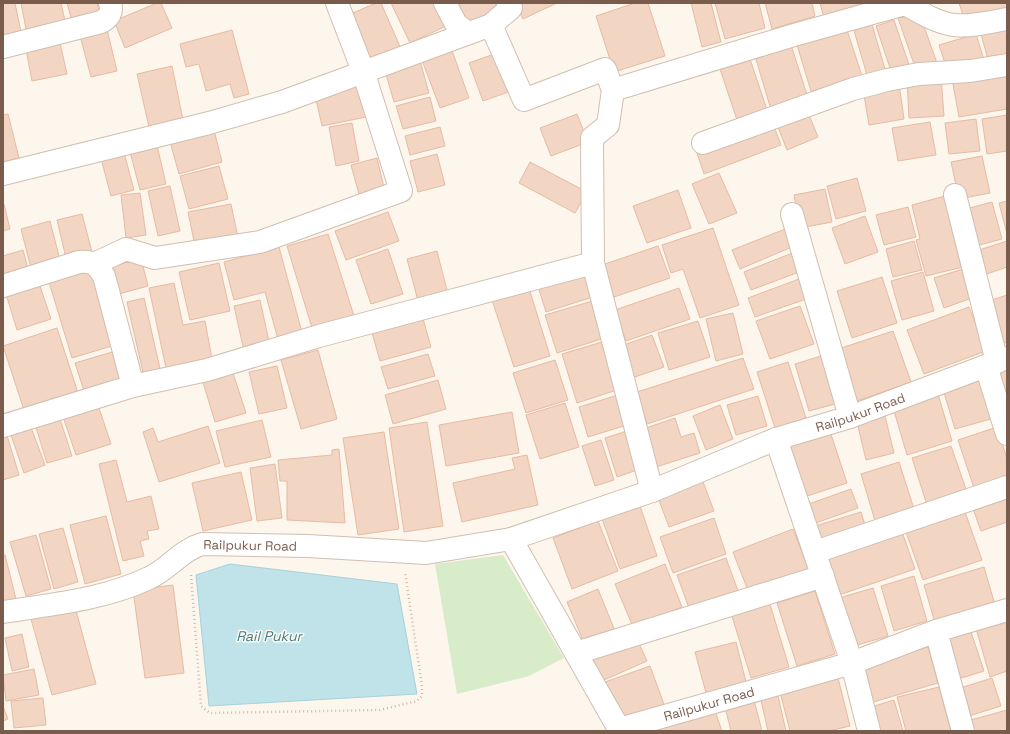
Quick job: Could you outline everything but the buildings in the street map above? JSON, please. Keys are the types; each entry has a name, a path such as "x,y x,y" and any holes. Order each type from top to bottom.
{"street":[{"path":"3,47 101,22 107,19 111,12 110,3"},
{"path":"94,264 126,249 155,258 260,242 401,191 363,71 337,3"},
{"path":"445,3 456,24 468,33"},
{"path":"3,174 209,123 282,102 491,25 511,8 508,3"},
{"path":"613,90 794,35 905,4 932,18 953,25 975,25 1007,19"},
{"path":"491,25 524,100 605,69 613,90 608,125 592,138 593,263 652,491"},
{"path":"703,143 853,89 887,80 919,74 970,71 1007,65"},
{"path":"955,195 997,362 1007,434"},
{"path":"792,214 850,417"},
{"path":"3,286 79,262 90,261 98,266 104,276 133,386"},
{"path":"3,426 133,386 207,370 319,336 593,263"},
{"name":"Railpukur Road","path":"3,612 95,597 125,588 149,578 166,568 190,547 202,544 308,546 426,553 511,539 652,491 776,439 850,417 997,362"},
{"path":"776,439 852,663 869,731"},
{"path":"814,552 1007,488"},
{"name":"Railpukur Road","path":"511,539 619,729 852,663 936,631 1007,610"},
{"path":"576,653 823,576"},
{"path":"936,631 963,731"}],"path":[{"path":"191,572 190,584 201,706 210,713 380,710 417,701 422,696 404,570 418,553"}],"green space":[{"path":"503,555 564,658 529,676 457,694 435,564"}],"water":[{"name":"Rail Pukur","path":"230,564 397,584 417,694 209,706 196,575"}]}
